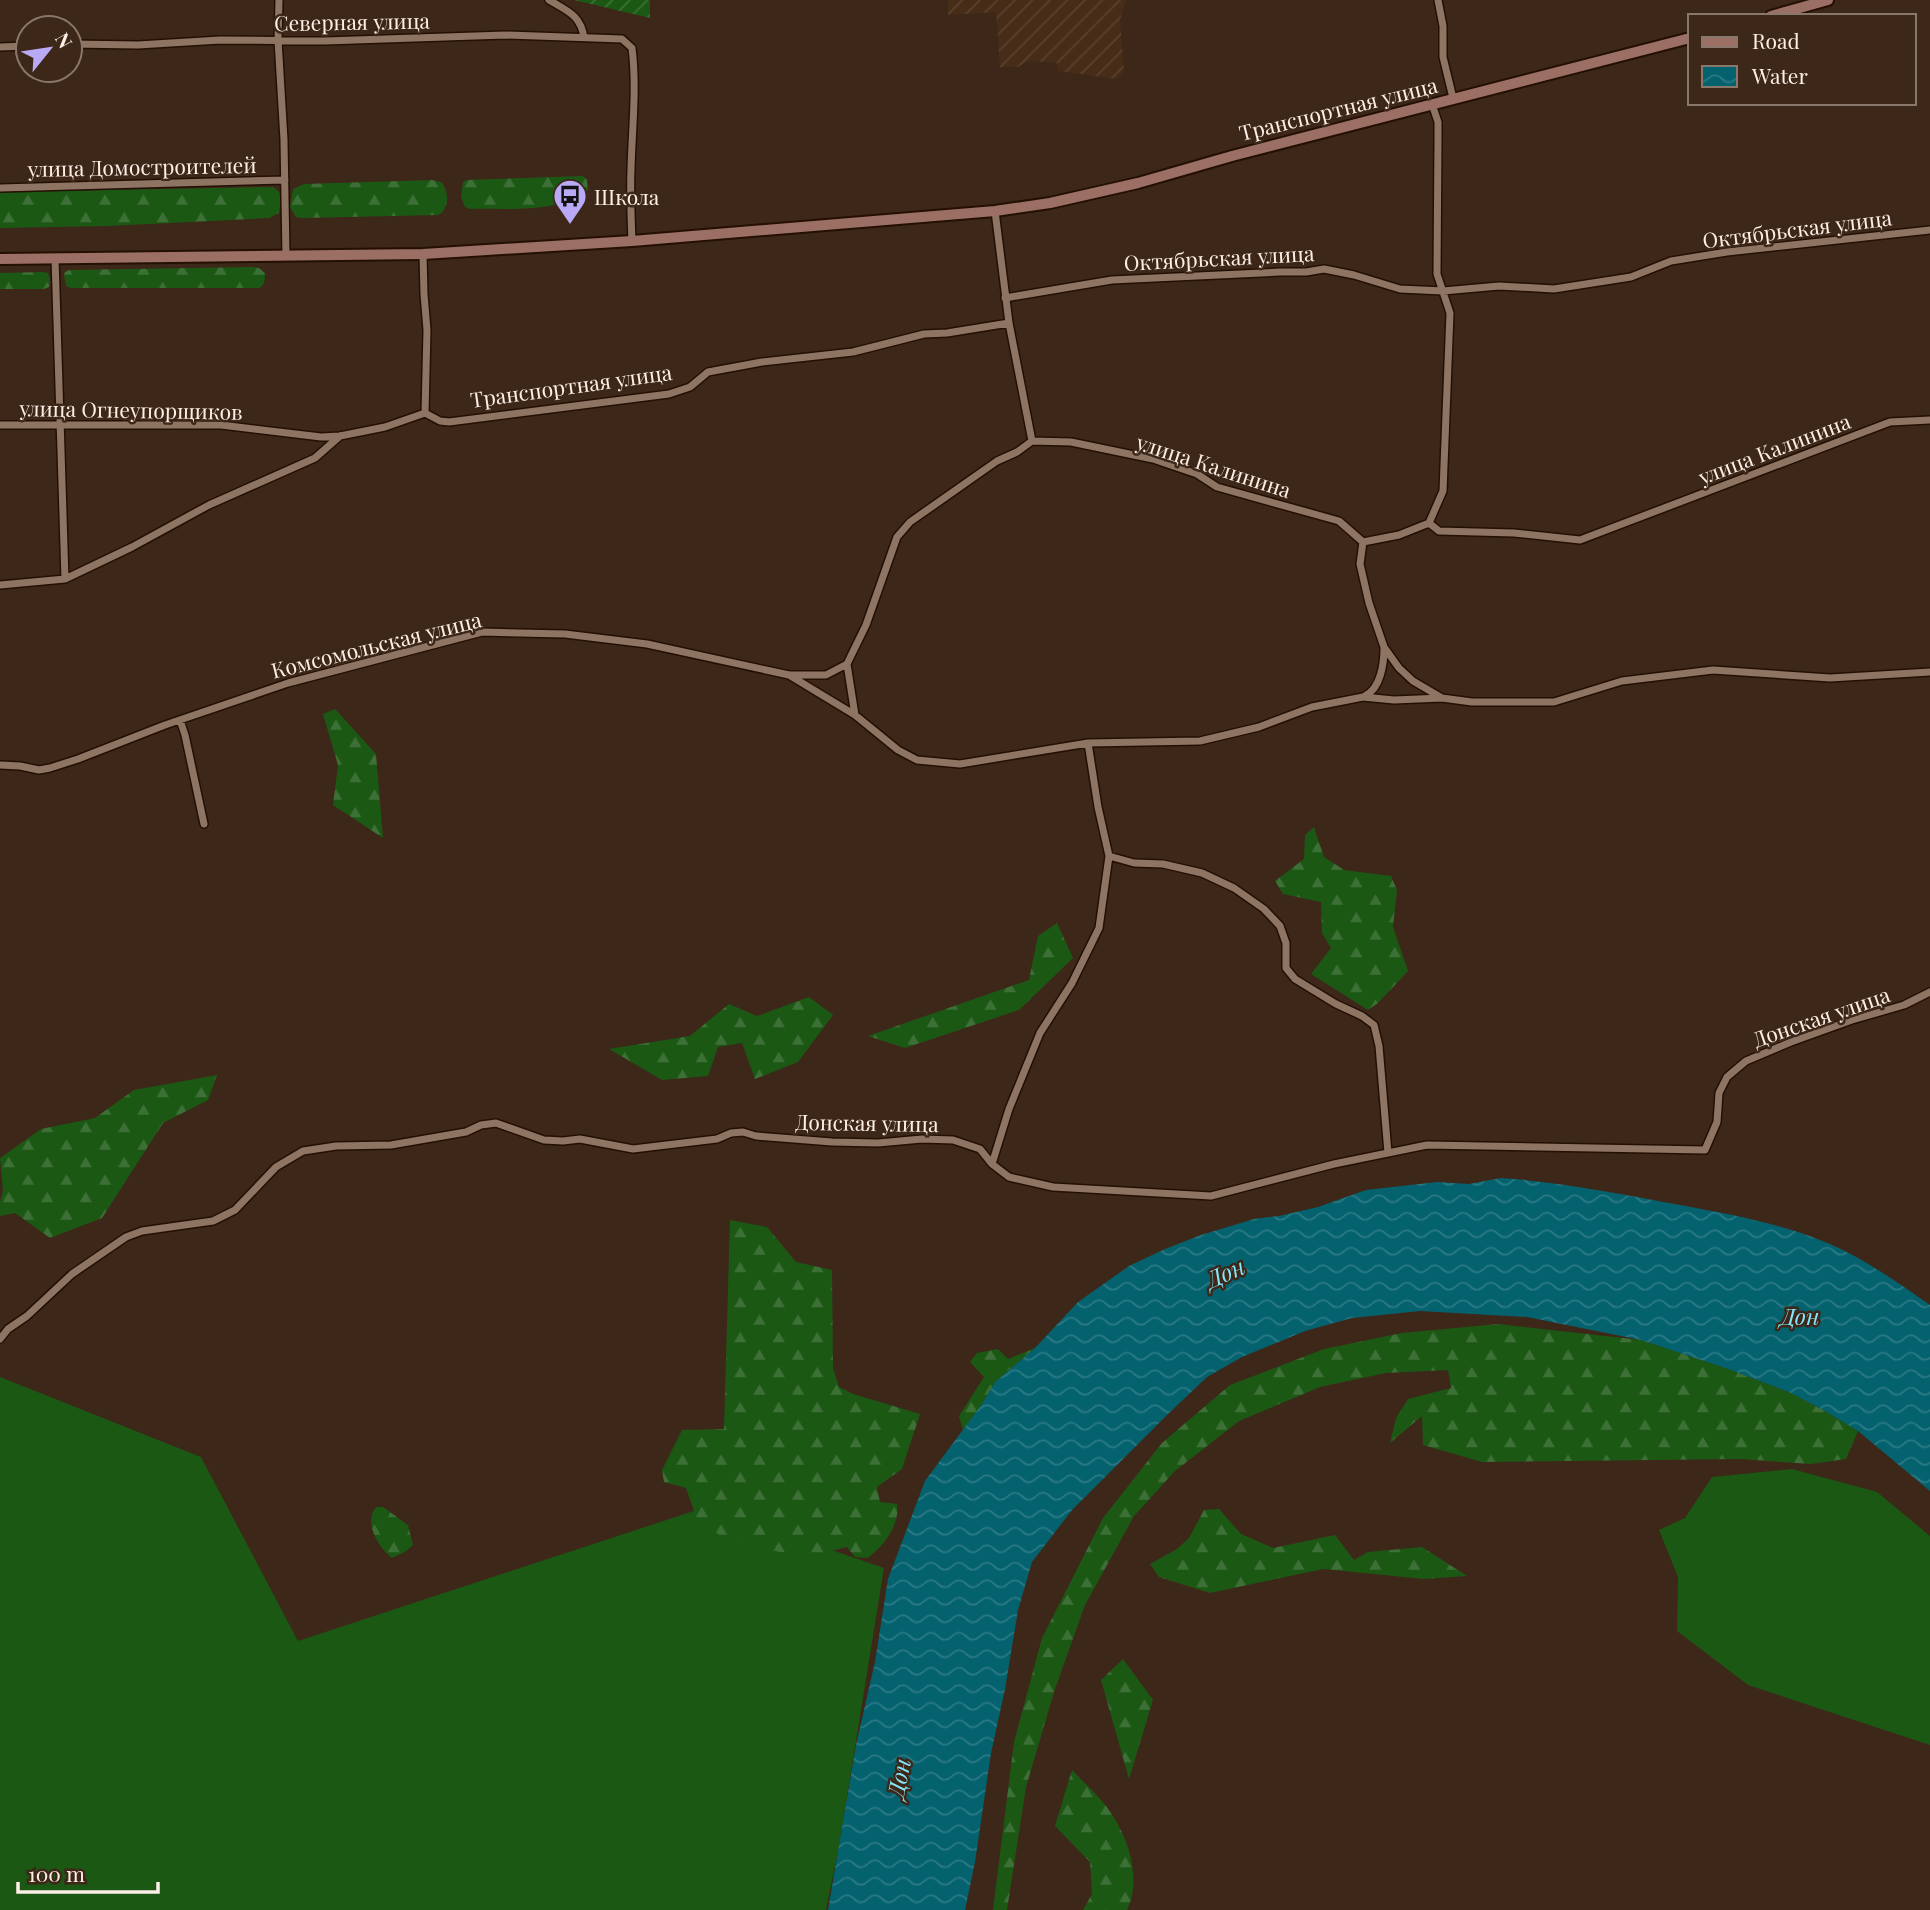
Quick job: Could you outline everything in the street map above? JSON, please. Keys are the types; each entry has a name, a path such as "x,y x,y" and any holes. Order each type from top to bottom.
{"main road":[{"path":"1778,14 1828,0"},
{"name":"Транспортная улица","path":"55,258 423,254 632,241 995,211 1049,203 1138,183 1229,156 1688,39"},
{"path":"0,259 55,258"}],"street":[{"path":"279,0 286,256"},
{"path":"549,0 578,19 583,26 584,38"},
{"path":"1438,0 1443,26 1443,57 1453,98"},
{"name":"Северная улица","path":"84,44 505,35 622,39 632,48 632,241"},
{"path":"1432,104 1438,139 1437,274 1450,313 1443,491 1429,523 1399,536 1363,542 1360,564 1369,603 1384,647 1399,668 1413,681 1442,698"},
{"name":"улица Домостроителей","path":"0,188 285,180"},
{"path":"855,715 847,664 866,625 897,537 910,522 997,461 1017,452 1032,441 1009,323 995,211"},
{"name":"Октябрьская улица","path":"1005,298 1112,280 1324,269 1400,289 1443,292 1500,286 1554,289 1631,277 1671,261 1727,252 1930,230"},
{"path":"423,254 427,330 425,412"},
{"path":"55,258 65,579"},
{"name":"Транспортная улица","path":"425,412 440,421 449,422 669,394 690,387 708,372 762,362 853,352 924,334 1009,323"},
{"name":"улица Огнеупорщиков","path":"0,425 221,425 321,437 385,427 425,412"},
{"name":"улица Калинина","path":"1429,523 1439,531 1514,533 1580,540 1890,422 1930,420"},
{"path":"0,585 65,579 132,547 209,505 315,458 340,436"},
{"name":"улица Калинина","path":"1032,441 1071,442 1153,459 1197,474 1217,487 1339,521 1363,542"},
{"name":"Комсомольская улица","path":"0,765 39,770 50,768 288,683 482,632 565,635 647,644 789,675 855,715 898,750 917,760 960,764 1088,743 1200,741 1259,727 1312,707 1363,697 1394,700 1442,698 1472,702 1554,702 1622,681 1713,670 1830,677 1930,671"},
{"path":"1363,697 1371,693 1379,678 1384,663 1384,647"},
{"path":"789,675 826,675 847,664"},
{"path":"180,720 204,824"},
{"path":"992,1164 1009,1109 1040,1033 1072,983 1099,928 1109,856 1088,743"},
{"path":"1109,856 1133,863 1163,864 1202,873 1234,888 1264,909 1280,926 1286,943 1286,968 1295,979 1374,1025 1379,1046 1388,1153"},
{"name":"Донская улица","path":"0,1339 72,1274 126,1237 142,1231 213,1221 235,1210 276,1167 303,1152 336,1146 391,1145 466,1132 481,1125 496,1123 544,1140 580,1139 633,1149 717,1139 731,1133 743,1132 756,1136 832,1142 953,1140 980,1149 992,1164 1009,1177 1053,1187 1211,1196 1334,1164 1427,1145 1705,1150 1717,1122 1719,1093 1727,1077 1746,1061 1852,1020 1904,1005 1930,992"}],"shaded area":[{"path":"948,0 1126,0 1120,20 1124,72 1117,79 1058,71 1057,63 1028,61 1018,67 1000,67 996,12 948,15"}],"green space":[{"path":"574,0 650,0 650,18"},
{"path":"583,176 587,180 588,190 576,198 547,206 470,209 465,207 461,197 463,182 467,180"},
{"path":"432,180 441,182 447,195 445,209 438,215 301,218 296,217 290,207 293,189 304,184"},
{"path":"273,187 281,198 279,213 269,218 0,228 0,192"},
{"path":"252,267 265,273 264,284 259,288 71,288 66,286 64,275 69,270"},
{"path":"0,273 48,273 49,287 0,289"},
{"path":"335,709 376,754 383,838 333,805 338,765 323,714"},
{"path":"1314,827 1324,857 1344,870 1391,876 1397,890 1393,927 1408,971 1368,1010 1311,974 1331,948 1322,933 1321,902 1283,894 1275,881 1304,859 1305,835"},
{"path":"1057,923 1073,958 1019,1010 905,1048 868,1036 1029,980 1038,936"},
{"path":"809,997 833,1015 798,1062 755,1079 742,1043 718,1047 708,1076 662,1080 609,1049 690,1036 729,1004 757,1016"},
{"path":"217,1075 208,1100 163,1123 102,1218 50,1238 15,1213 0,1216 3,1191 0,1158 41,1129 95,1118 134,1090"},
{"path":"730,1220 767,1227 796,1262 832,1270 833,1368 839,1387 853,1394 920,1414 902,1469 877,1487 880,1502 897,1504 896,1520 890,1534 868,1558 855,1557 847,1547 822,1553 780,1552 725,1539 697,1519 686,1488 664,1482 662,1470 682,1430 724,1429"},
{"path":"1498,1324 1641,1340 1791,1393 1858,1431 1846,1459 1811,1464 1740,1459 1482,1462 1423,1445 1422,1416 1390,1443 1396,1418 1408,1399 1451,1388 1448,1370 1386,1373 1320,1387 1239,1421 1175,1471 1134,1516 1085,1605 1054,1692 1026,1787 1007,1910 993,1910 1014,1742 1042,1638 1103,1518 1162,1443 1230,1385 1324,1349 1402,1333"},
{"path":"1035,1348 995,1382 963,1430 959,1416 984,1377 970,1362 977,1353 998,1349 1008,1359"},
{"path":"0,1377 201,1457 298,1641 706,1507 884,1568 839,1846 826,1910 0,1910"},
{"path":"1792,1469 1877,1492 1930,1536 1930,1745 1748,1685 1677,1631 1678,1577 1659,1530 1685,1518 1712,1477"},
{"path":"376,1507 383,1507 408,1525 413,1545 405,1552 392,1558 378,1542 371,1520"},
{"path":"1219,1509 1241,1534 1273,1548 1335,1535 1354,1560 1368,1552 1422,1547 1467,1576 1424,1579 1323,1569 1210,1593 1159,1577 1150,1564 1177,1549 1189,1538 1204,1510"},
{"path":"1123,1659 1153,1700 1129,1779 1101,1680"},
{"path":"1072,1770 1106,1806 1126,1842 1133,1870 1132,1897 1127,1910 1083,1910 1092,1894 1090,1862 1055,1826"}],"water":[{"name":"Дон","path":"1501,1178 1613,1193 1790,1229 1852,1255 1930,1305 1930,1491 1858,1431 1791,1393 1641,1340 1527,1317 1420,1311 1352,1318 1305,1331 1242,1357 1207,1377 1072,1510 1032,1562 1018,1610 965,1910 828,1910 888,1579 925,1481 995,1382 1035,1348 1078,1302 1129,1266 1165,1249 1254,1219 1318,1207 1366,1190 1437,1182 1469,1184"}],"place":[{"name":"Школа","path":"570,226"}]}
